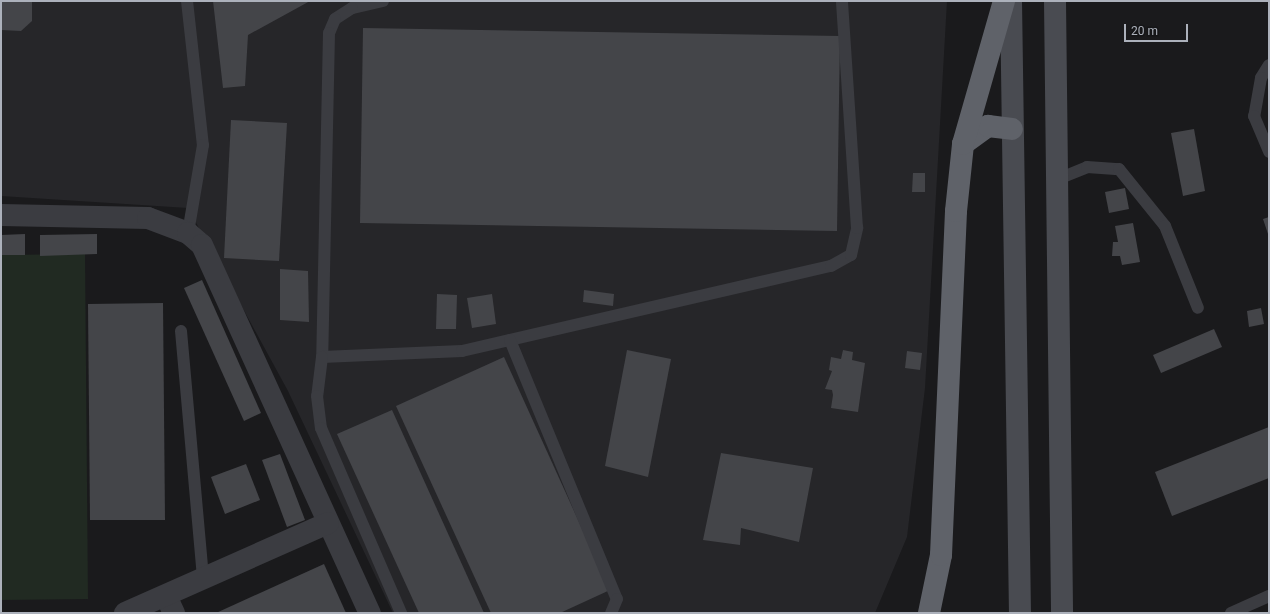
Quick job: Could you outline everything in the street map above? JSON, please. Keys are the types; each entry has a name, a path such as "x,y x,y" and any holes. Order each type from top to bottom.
{"highway":[{"path":"929,613 941,555 956,211 963,144 1004,1"},
{"path":"963,144 988,126 1012,129"}],"main road":[{"path":"1011,1 1020,613"},
{"path":"1055,1 1062,613"}],"street":[{"path":"1,215 148,218 188,233 202,245 216,272 328,523 370,613"},
{"path":"125,613 170,604 203,579 328,523"}],"lane":[{"path":"187,1 203,145 188,233"},
{"path":"383,1 352,8 335,19 329,33 322,357 317,396 321,428 402,613"},
{"path":"322,357 462,351 831,266 851,255 857,228 842,1"},
{"path":"1269,65 1261,78 1254,116 1269,152"},
{"path":"1058,180 1087,167 1119,169 1165,226 1198,308"},
{"path":"181,331 203,579"},
{"path":"510,340 617,599 611,613"},
{"path":"1232,613 1269,596"}],"shaded area":[{"path":"1,1 947,1 925,388 907,537 875,613 393,613 288,391 188,208 1,196"},
{"path":"85,254 88,599 1,600 1,255"}],"building":[{"path":"1,1 32,1 32,21 21,31 1,30"},
{"path":"213,1 310,1 248,35 245,86 223,88"},
{"path":"363,28 840,36 837,231 360,223"},
{"path":"231,120 287,123 279,261 224,258"},
{"path":"1194,129 1205,191 1183,196 1171,133"},
{"path":"913,173 925,173 925,192 912,192"},
{"path":"1125,188 1129,209 1109,213 1105,192"},
{"path":"1269,217 1269,237 1263,219"},
{"path":"1133,223 1140,262 1122,265 1120,256 1112,256 1113,242 1118,242 1115,226"},
{"path":"25,234 25,255 1,255 1,235"},
{"path":"97,234 97,254 40,256 40,235"},
{"path":"280,269 308,271 309,322 280,320"},
{"path":"202,280 261,413 244,421 184,288"},
{"path":"584,290 614,294 613,306 583,302"},
{"path":"437,294 457,295 456,329 436,329"},
{"path":"492,294 496,324 472,328 467,298"},
{"path":"163,303 165,520 90,520 88,304"},
{"path":"1261,308 1264,324 1249,327 1247,311"},
{"path":"1214,329 1222,347 1161,373 1153,355"},
{"path":"627,350 671,359 648,477 605,466"},
{"path":"843,350 853,352 852,360 865,363 858,412 831,408 833,395 832,390 825,389 832,371 829,370 831,357 841,359"},
{"path":"907,351 922,353 920,370 905,368"},
{"path":"504,357 610,590 560,613 491,613 396,406"},
{"path":"392,410 484,613 419,613 337,434"},
{"path":"1269,427 1269,478 1172,516 1155,472"},
{"path":"721,453 813,468 799,542 741,528 740,545 703,540"},
{"path":"280,454 305,520 287,527 262,460"},
{"path":"246,464 260,500 225,514 211,477"},
{"path":"324,564 346,613 216,613"}]}
